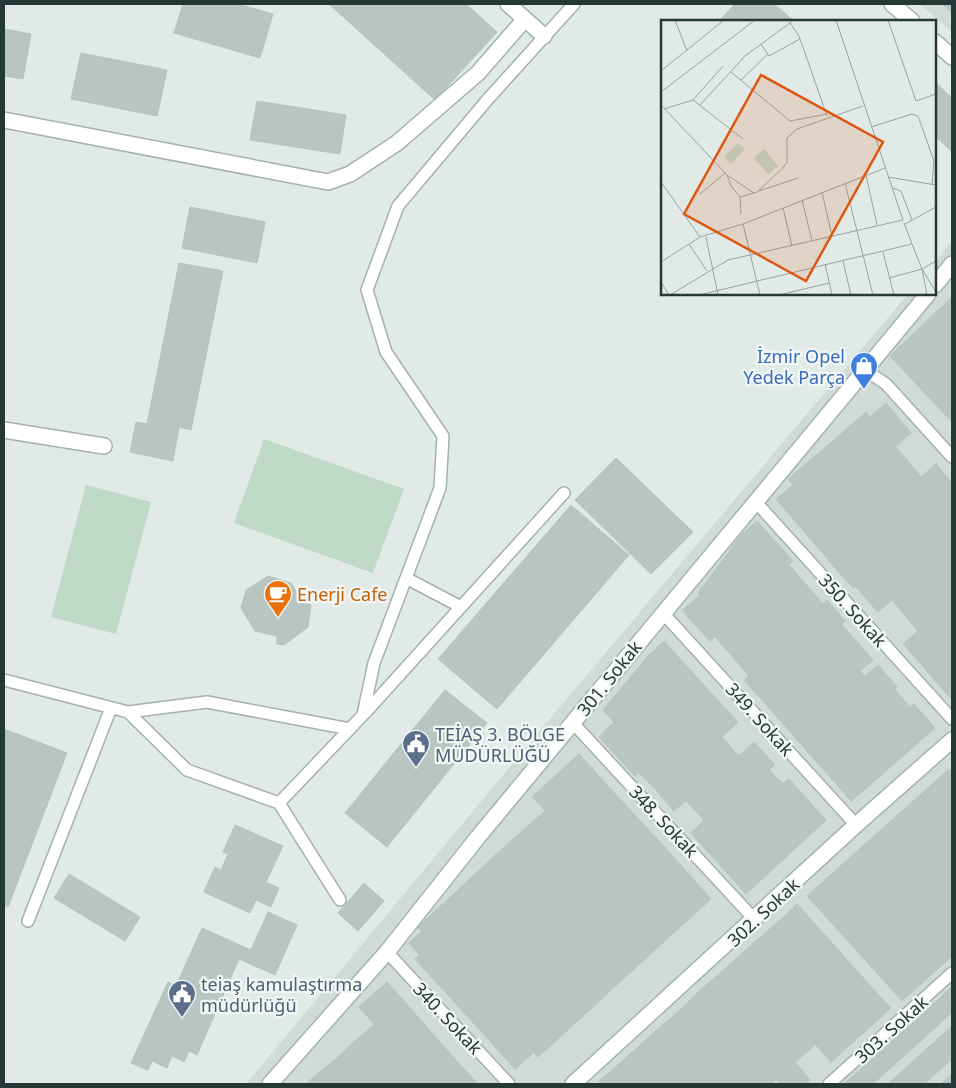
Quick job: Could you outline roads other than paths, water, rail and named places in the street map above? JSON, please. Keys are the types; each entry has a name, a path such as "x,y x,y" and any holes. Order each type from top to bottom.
{"street":[{"path":"508,4 544,36"},
{"path":"892,4 911,20"},
{"path":"4,120 328,182 350,174 397,143 478,73 525,19"},
{"path":"936,43 952,57"},
{"path":"936,284 952,264"},
{"name":"301. Sokak","path":"270,1084 387,952 478,837 927,295"},
{"path":"4,430 104,446"},
{"name":"302. Sokak","path":"573,1084 755,920 856,825 952,740"}],"lane":[{"path":"364,715 374,663 440,488 443,436 386,352 367,290 398,206 488,99 574,4"},
{"path":"865,370 886,384 952,457"},
{"path":"279,803 364,715 564,493"},
{"name":"350. Sokak","path":"755,501 952,719"},
{"path":"406,578 461,607"},
{"name":"349. Sokak","path":"663,613 856,825"},
{"path":"4,680 128,712 207,702 350,729"},
{"path":"28,921 111,708"},
{"path":"128,712 187,770 279,803 340,900"},
{"name":"348. Sokak","path":"573,723 755,920"},
{"name":"340. Sokak","path":"387,952 509,1084"},
{"name":"303. Sokak","path":"829,1084 952,973"}],"place":[{"name":"İzmir Opel Yedek Parça","path":"864,390"},
{"name":"Enerji Cafe","path":"278,618"},
{"name":"TEİAŞ 3. BÖLGE MÜDÜRLÜĞÜ","path":"416,768"},
{"name":"teiaş kamulaştırma müdürlüğü","path":"182,1018"}]}
